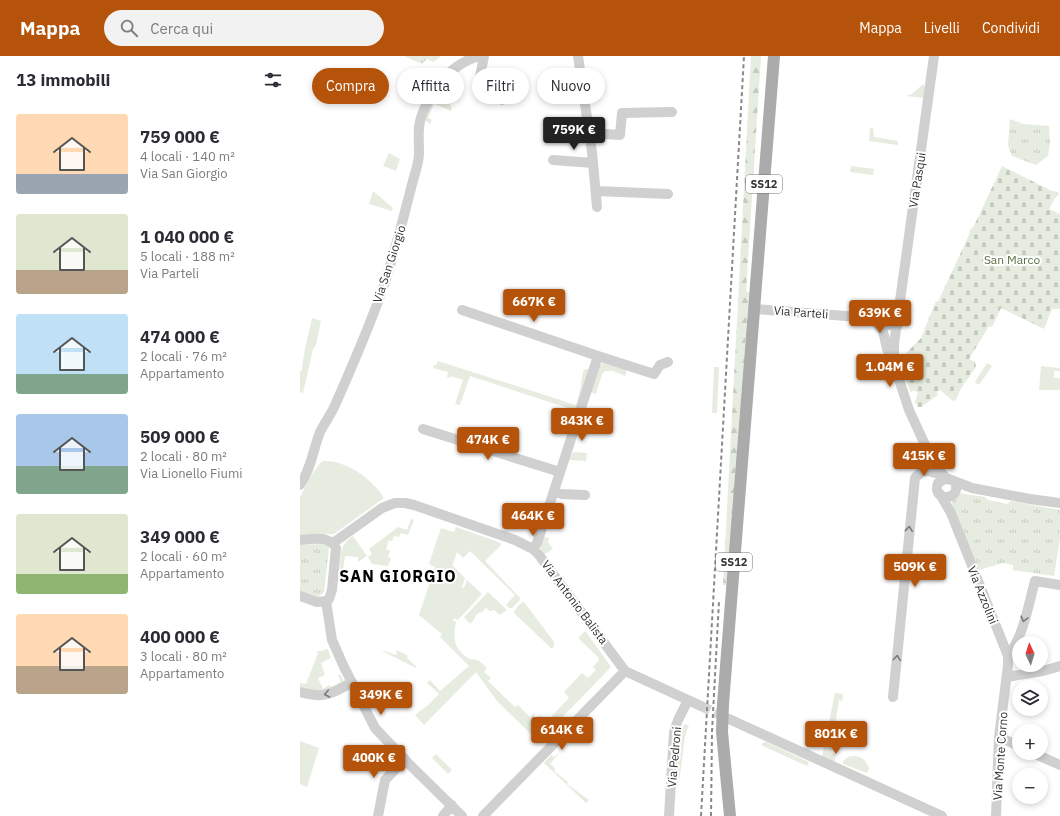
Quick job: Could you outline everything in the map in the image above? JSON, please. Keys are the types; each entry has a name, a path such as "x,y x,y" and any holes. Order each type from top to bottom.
{"main road":[{"name":"SS12","path":"730,816 722,732 723,704 774,56"}],"street":[{"name":"Via San Giorgio","path":"300,485 311,465 320,432 335,404 362,342 395,254 418,162 419,124 422,112 442,80 449,73 457,66 479,56"},
{"path":"482,68 484,56"},
{"path":"578,56 593,163 597,207"},
{"name":"Via Pasqui","path":"900,303 934,56"},
{"path":"589,133 620,135 622,113 672,112"},
{"path":"553,160 593,163"},
{"path":"596,191 668,194"},
{"path":"900,303 872,318 883,331 887,349 894,364 909,410 934,468 939,490 946,497 952,486"},
{"path":"894,364 894,344 900,303"},
{"name":"Via Parteli","path":"754,309 872,318 885,324 897,327"},
{"path":"462,310 654,374 660,366 668,362"},
{"path":"533,549 538,543 598,356"},
{"path":"423,429 560,472"},
{"path":"934,468 952,486"},
{"path":"893,697 915,478 920,472 929,471 934,468"},
{"path":"939,490 940,480 952,486 972,488 1030,500 1060,503"},
{"name":"Via Azzolini","path":"951,513 952,486"},
{"name":"Via Azzolini","path":"939,490 951,513 1008,656"},
{"path":"554,491 561,494 585,496"},
{"name":"Via Antonio Balista","path":"333,543 382,508 389,504 400,502 414,505 515,540 533,549 544,562 625,671 700,706"},
{"path":"300,540 325,539 333,543 336,548 331,596 326,601 317,602 300,596"},
{"name":"Via Monte Corno","path":"996,816 999,737 1007,677 1008,656 1014,648 1020,635 1035,581 1060,585"},
{"path":"326,601 332,640 375,728 462,816"},
{"path":"1007,677 1043,671 1060,666"},
{"path":"483,816 625,671"},
{"path":"300,692 310,695 324,696 336,692 352,682"},
{"name":"Via Pedroni","path":"669,816 674,732 688,700"},
{"path":"729,719 937,815"},
{"path":"999,737 1012,743"},
{"path":"378,816 385,780 405,759"},
{"path":"1048,760 1060,766"},
{"path":"443,816 452,805"}],"green space":[{"path":"404,56 441,56 434,62 427,59 422,64"},
{"path":"751,56 761,56 746,291 749,293 727,585 723,585"},
{"path":"923,84 925,87 924,98 906,96 912,94"},
{"path":"431,104 434,104 428,118 432,120 430,124 424,120"},
{"path":"434,104 451,104 451,111"},
{"path":"1010,119 1023,124 1049,126 1050,143 1048,156 1036,165 1012,156 1008,145"},
{"path":"870,128 873,128 874,137 898,141 898,145 869,141"},
{"path":"389,153 400,159 396,171 383,166"},
{"path":"851,166 874,169 873,175 850,172"},
{"name":"San Marco","path":"1002,166 1052,191 1058,192 1059,194 1049,209 1060,214 1060,309 1052,309 1044,329 1001,308 992,327 989,326 969,359 975,362 976,367 960,390 956,400 953,401 940,390 937,392 938,395 921,407 918,407 915,402 918,393 914,390 912,392 910,391 903,373 901,358 921,338 936,301 938,302 970,230 974,226"},
{"path":"373,191 393,208 392,211 369,204"},
{"path":"312,318 321,321 303,393 300,392 300,371 302,371"},
{"path":"438,361 576,405 583,371 586,369 589,370 577,411 470,376 460,405 455,404 463,380 451,376 450,378 447,377 448,372 433,368"},
{"path":"603,363 627,370 625,376 613,371 605,371 602,374 596,394 590,392 599,366"},
{"path":"987,363 992,366 979,385 975,382"},
{"path":"1041,366 1060,368 1060,371 1054,371 1054,378 1060,378 1060,390 1039,390"},
{"path":"714,367 719,367 717,413 712,413"},
{"path":"573,452 587,453 586,461 569,460"},
{"path":"322,461 338,463 354,469 367,479 384,498 334,534 300,536 300,497 312,474"},
{"path":"959,493 985,497 988,500 1007,504 1011,501 1060,510 1060,538 1054,576 1013,570 1013,565 1003,563 979,570 952,504 953,497"},
{"path":"411,519 414,520 408,535 401,533 399,537 394,536 392,541 389,540 386,549 390,551 388,557 391,559 388,566 372,564 368,557 372,554 369,549 398,527 407,530"},
{"path":"456,527 501,543 501,545 486,560 486,562 520,598 520,600 512,608 509,608 506,605 515,595 470,551 463,558 457,552 452,567 453,566 465,578 462,588 464,588 467,580 482,594 458,620 454,618 453,620 456,622 454,633 455,642 459,651 470,659 481,662 487,668 484,672 491,678 488,681 515,707 518,705 530,717 535,712 533,721 537,729 533,736 497,701 476,672 424,725 415,715 439,694 427,683 430,680 440,691 469,666 440,637 442,634 419,615 435,567 429,564 441,528 454,532"},
{"path":"353,536 367,556 358,562 358,557 345,556 343,570 340,569 343,547 348,539"},
{"path":"544,537 549,538 548,542 553,549 545,554 540,548"},
{"path":"300,545 327,545 329,548 324,592 318,597 300,591"},
{"path":"488,592 507,610 500,615 494,610 490,611 486,608 475,616 470,624 464,617"},
{"path":"524,602 554,642 552,649 514,613 516,608"},
{"path":"584,632 586,632 611,667 552,728 555,731 552,735 541,724 540,715 546,722 569,698 564,692 582,673 588,678 596,670 593,667 599,660 598,657 579,639"},
{"path":"328,649 331,658 321,663 325,675 318,678 323,689 329,685 331,687 341,682 338,675 340,674 344,682 326,692 300,688 300,683 306,684 318,653 316,652"},
{"path":"380,650 397,655 397,650 407,655 407,658 417,667 416,668"},
{"path":"835,693 843,694 842,701 839,700 831,753 836,754 835,762 822,757"},
{"path":"685,724 689,725 685,736 677,789 679,744 682,728"},
{"path":"300,741 319,748 307,787 300,784"},
{"path":"764,742 809,762 807,766 761,745"},
{"path":"560,752 550,764 555,768 554,771 568,782 567,784 589,800 586,803 544,763 551,755 554,757"},
{"path":"436,754 452,770 448,774 432,758"},
{"path":"848,757 859,757 865,761 869,769 867,773 843,764 843,761"}],"tunnel":[{"path":"701,706 729,719"}],"railway":[{"path":"701,816 744,56"},
{"path":"711,816 712,732 719,601"}],"district":[{"name":"SAN GIORGIO","path":"398,576"}]}
